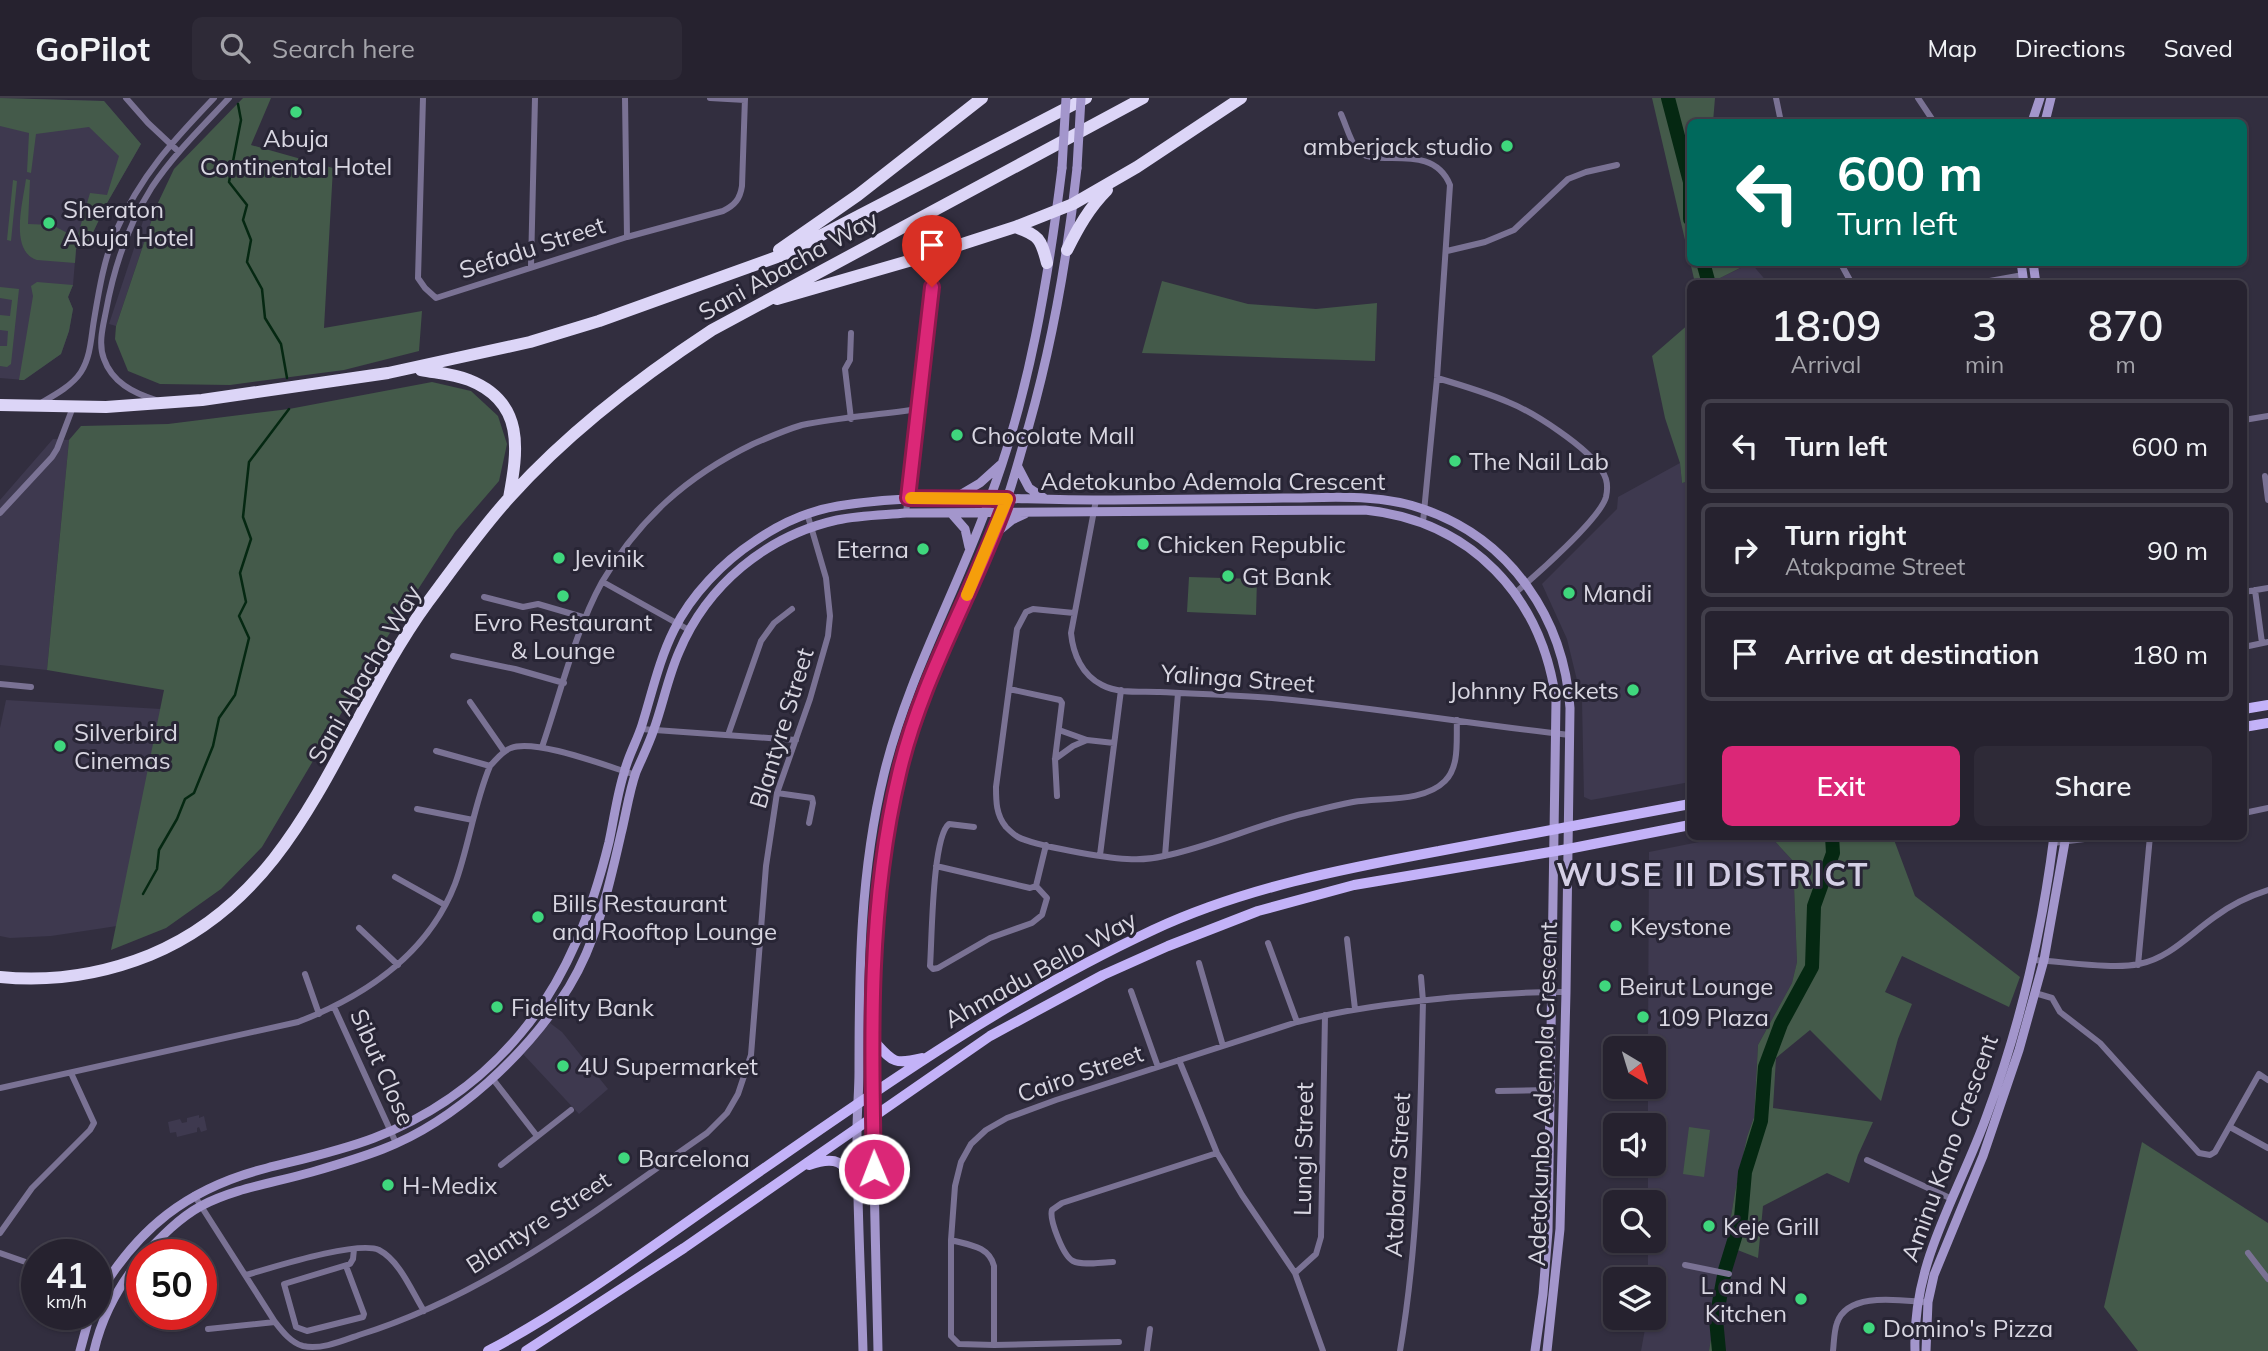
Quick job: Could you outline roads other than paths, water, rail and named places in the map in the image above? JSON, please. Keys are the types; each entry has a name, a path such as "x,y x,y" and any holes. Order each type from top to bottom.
{"highway":[{"path":"753,267 858,195 982,98"},
{"name":"Sani Abacha Way","path":"0,405 106,407 202,400 388,373 530,342 599,321 785,254 1086,98"},
{"name":"Sani Abacha Way","path":"0,977 51,978 124,966 183,940 229,907 267,868 296,830 426,604 509,498 595,415 655,368 755,305 1143,98"},
{"path":"755,305 836,284 1057,211 1122,176 1241,98"},
{"path":"1066,250 1094,203 1122,176"},
{"path":"1015,227 1038,238 1047,263"},
{"path":"412,368 468,380 481,386 503,405 515,431 517,448 509,498"}],"main road":[{"path":"863,1351 857,1127 861,929 869,844 884,773 899,723 991,498 1016,421 1057,211 1066,98"},
{"path":"878,1351 873,1040 877,911 885,845 899,774 913,724 1002,513 1032,417 1049,348 1066,250 1077,168 1081,98"},
{"path":"2033,119 2040,98"},
{"path":"2046,119 2051,98"},
{"path":"955,498 981,483 1002,464"},
{"path":"1017,466 1030,488 1045,499"},
{"name":"Adetokunbo Ademola Crescent","path":"112,1273 133,1246 178,1205 194,1195 236,1178 346,1148 391,1131 448,1100 482,1074 505,1051 542,1005 569,958 589,908 608,844 624,771 677,623 695,597 743,549 785,522 807,513 834,507 908,498 1346,498 1399,502 1425,509 1474,536 1501,558 1525,584 1548,618 1559,644 1568,688 1569,849 1560,1229 1547,1351"},
{"name":"Adetokunbo Ademola Crescent","path":"160,1239 201,1206 241,1190 311,1172 396,1143 429,1126 463,1103 521,1050 568,989 582,963 601,914 636,775 654,731 670,674 689,630 723,583 744,565 788,536 839,520 906,513 1365,510 1386,512 1423,522 1472,550 1497,572 1515,593 1532,621 1547,656 1556,701 1548,1231 1535,1351"},
{"path":"992,536 1012,520 1031,512"},
{"path":"951,513 965,529 970,550"},
{"path":"2247,708 2268,705"},
{"path":"2247,726 2268,723"},
{"name":"Ahmadu Bello Way","path":"488,1351 589,1290 929,1056 1042,987 1156,929 1205,908 1293,881 1687,805"},
{"name":"Ahmadu Bello Way","path":"527,1351 684,1248 990,1036 1103,975 1217,926 1294,900 1354,885 1569,849 1687,826"},
{"name":"Aminu Kano Crescent","path":"1915,1351 1917,1301 1930,1250 1987,1115 2009,1049 2032,960 2054,840"},
{"name":"Aminu Kano Crescent","path":"1926,1351 1928,1302 1934,1275 1997,1118 2035,993 2044,960 2066,840"},
{"path":"873,1040 896,1062 929,1056"},
{"path":"792,1171 825,1159 834,1160 845,1167 858,1185"},
{"name":"Adetokunbo Ademola Crescent","path":"94,1351 115,1296 126,1277"},
{"path":"80,1351 86,1330"}],"street":[{"path":"126,98 148,124 179,152"},
{"path":"33,407 57,393 82,371 90,346 100,284 114,235 138,188 170,144 214,98"},
{"path":"168,403 125,387 107,367 102,346 111,286 124,242 152,189 179,152 229,98"},
{"name":"Sefadu Street","path":"423,98 418,278 436,298 531,265 733,206 740,198 743,186 745,99"},
{"path":"531,265 535,98"},
{"path":"625,98 626,237"},
{"path":"710,98 745,99"},
{"path":"1776,98 1780,119"},
{"path":"1918,98 1932,119"},
{"path":"1341,114 1358,150 1363,154 1434,164 1446,174 1450,185 1437,379 1423,522"},
{"path":"1447,251 1485,242 1514,230 1568,179 1617,165"},
{"path":"906,513 932,287"},
{"path":"851,333 850,360 845,369 851,419"},
{"path":"1437,379 1509,402 1539,418 1569,439 1602,471 1607,485 1605,499 1591,521 1515,593"},
{"path":"0,513 52,457 73,407"},
{"path":"542,747 586,618 603,582 653,514 682,486 704,470 771,436 802,425 919,409"},
{"path":"2247,420 2268,416"},
{"path":"2265,476 2268,500"},
{"name":"Yalinga Street","path":"1096,500 1074,613 1072,648 1089,676 1103,686 1121,690 1354,705 1569,735"},
{"name":"Blantyre Street","path":"194,1195 275,1322 300,1345 315,1347 372,1331 424,1311 477,1286 550,1242 706,1133 727,1113 738,1094 751,1055 766,866 777,793 810,699 828,636 830,616 826,578 807,513"},
{"path":"603,582 689,630"},
{"path":"2247,591 2268,588"},
{"path":"2247,646 2265,642 2255,590"},
{"path":"484,597 523,607 538,604 586,618"},
{"path":"728,734 761,641 774,623 792,609"},
{"path":"1074,613 1033,610 1026,612 1017,629 996,787 999,816 1007,827 1018,837 1046,845 1126,859 1165,856 1302,814 1354,802 1417,795 1435,789 1452,771 1457,720"},
{"path":"453,656 564,683"},
{"path":"0,684 31,687"},
{"path":"1009,689 1060,700 1063,706 1055,759 1056,796"},
{"path":"1100,855 1121,690"},
{"path":"1165,856 1178,693"},
{"path":"470,702 504,751"},
{"path":"640,729 796,740"},
{"path":"1059,730 1087,740 1114,743"},
{"path":"1055,759 1087,740"},
{"path":"0,1088 298,1022 334,1007 368,988 398,965 430,929 445,905 454,885 491,766 504,751 514,746 542,747 636,775"},
{"path":"436,751 491,766"},
{"path":"777,793 811,798 813,803 808,823"},
{"path":"2247,812 2268,808"},
{"path":"417,809 473,820"},
{"path":"974,827 949,824 942,831 936,866 930,967 933,969 990,938 1032,923 1042,915 1047,898 1036,886"},
{"path":"2054,840 2066,840"},
{"path":"2138,965 2150,840"},
{"path":"1036,886 1046,845"},
{"path":"936,866 1030,888 1036,886"},
{"path":"395,877 445,905"},
{"path":"2032,960 2138,965 2178,946 2235,903 2268,890"},
{"path":"359,928 398,965"},
{"path":"1347,939 1355,1009"},
{"path":"1268,943 1297,1022"},
{"path":"1199,964 1223,1046"},
{"name":"Sibut Close","path":"305,974 319,1014"},
{"name":"Atabara Street","path":"1400,1351 1416,1234 1420,1163 1423,1001 1421,978"},
{"path":"1131,991 1158,1067"},
{"name":"Cairo Street","path":"1119,1342 959,1344 951,1336 954,1186 961,1163 971,1144 986,1130 1019,1114 1179,1060 1325,1015 1355,1009 1504,993 1566,992"},
{"path":"2035,993 2052,998 2060,1012 2100,1043 2199,1153 2210,1155 2214,1152 2259,1074 2268,1080"},
{"name":"Sibut Close","path":"334,1007 396,1143"},
{"name":"Lungi Street","path":"1295,1273 1316,1254 1321,1237 1325,1015"},
{"path":"1179,1060 1217,1153 1295,1273 1323,1351"},
{"path":"0,1233 32,1188 94,1123 71,1073"},
{"path":"492,1079 537,1136"},
{"path":"1498,1091 1550,1090"},
{"path":"501,1165 571,1110"},
{"path":"2230,1127 2268,1148"},
{"path":"1113,1262 1079,1263 1068,1257 1051,1221 1052,1210 1057,1205 1217,1153"},
{"path":"1867,1160 1952,1199"},
{"path":"951,1240 986,1250 992,1257 995,1266 995,1345"},
{"path":"246,1275 288,1263 368,1247 379,1250 390,1258 424,1311"},
{"path":"345,1266 363,1317 307,1331 296,1327 284,1284 345,1266 353,1259 354,1249"},
{"path":"0,1253 21,1260"},
{"path":"2248,1253 2268,1279"},
{"path":"1685,1265 1729,1274"},
{"path":"1833,1351 1837,1321 1849,1308 1864,1301 1888,1299 1928,1302"},
{"path":"217,1328 275,1322"},
{"path":"1147,1351 1150,1329"}],"waterway":[{"path":"1668,98 1687,171"},
{"path":"238,104 241,120 229,182 247,205 243,220 251,240 247,262 262,289 265,318 281,344 287,378"},
{"path":"1704,266 1708,280"},
{"path":"143,894 157,869 159,850 185,799 194,793 213,746 219,718 235,695 249,638 239,616 246,602 240,573 251,539 243,517 249,462 289,409"},
{"path":"1719,1351 1716,1319 1725,1270 1741,1218 1745,1172 1761,1121 1765,1067 1781,1024 1812,967 1814,906 1833,853 1832,840"}],"place":[{"name":"Abuja Continental Hotel","path":"296,112"},
{"name":"amberjack studio","path":"1507,146"},
{"name":"Sheraton Abuja Hotel","path":"49,223"},
{"name":"Chocolate Mall","path":"957,435"},
{"name":"The Nail Lab","path":"1455,461"},
{"name":"Chicken Republic","path":"1143,544"},
{"name":"Eterna","path":"923,549"},
{"name":"Jevinik","path":"559,558"},
{"name":"Gt Bank","path":"1228,576"},
{"name":"Mandi","path":"1569,593"},
{"name":"Evro Restaurant & Lounge","path":"563,596"},
{"name":"Johnny Rockets","path":"1633,690"},
{"name":"Silverbird Cinemas","path":"60,746"},
{"name":"Bills Restaurant and Rooftop Lounge","path":"538,917"},
{"name":"Keystone","path":"1616,926"},
{"name":"Beirut Lounge","path":"1605,986"},
{"name":"Fidelity Bank","path":"497,1007"},
{"name":"109 Plaza","path":"1643,1017"},
{"name":"4U Supermarket","path":"563,1066"},
{"name":"Barcelona","path":"624,1158"},
{"name":"H-Medix","path":"388,1185"},
{"name":"Keje Grill","path":"1709,1226"},
{"name":"L and N Kitchen","path":"1801,1299"},
{"name":"Domino's Pizza","path":"1869,1328"}],"district":[{"name":"WUSE II DISTRICT","path":"1713,874"}]}
